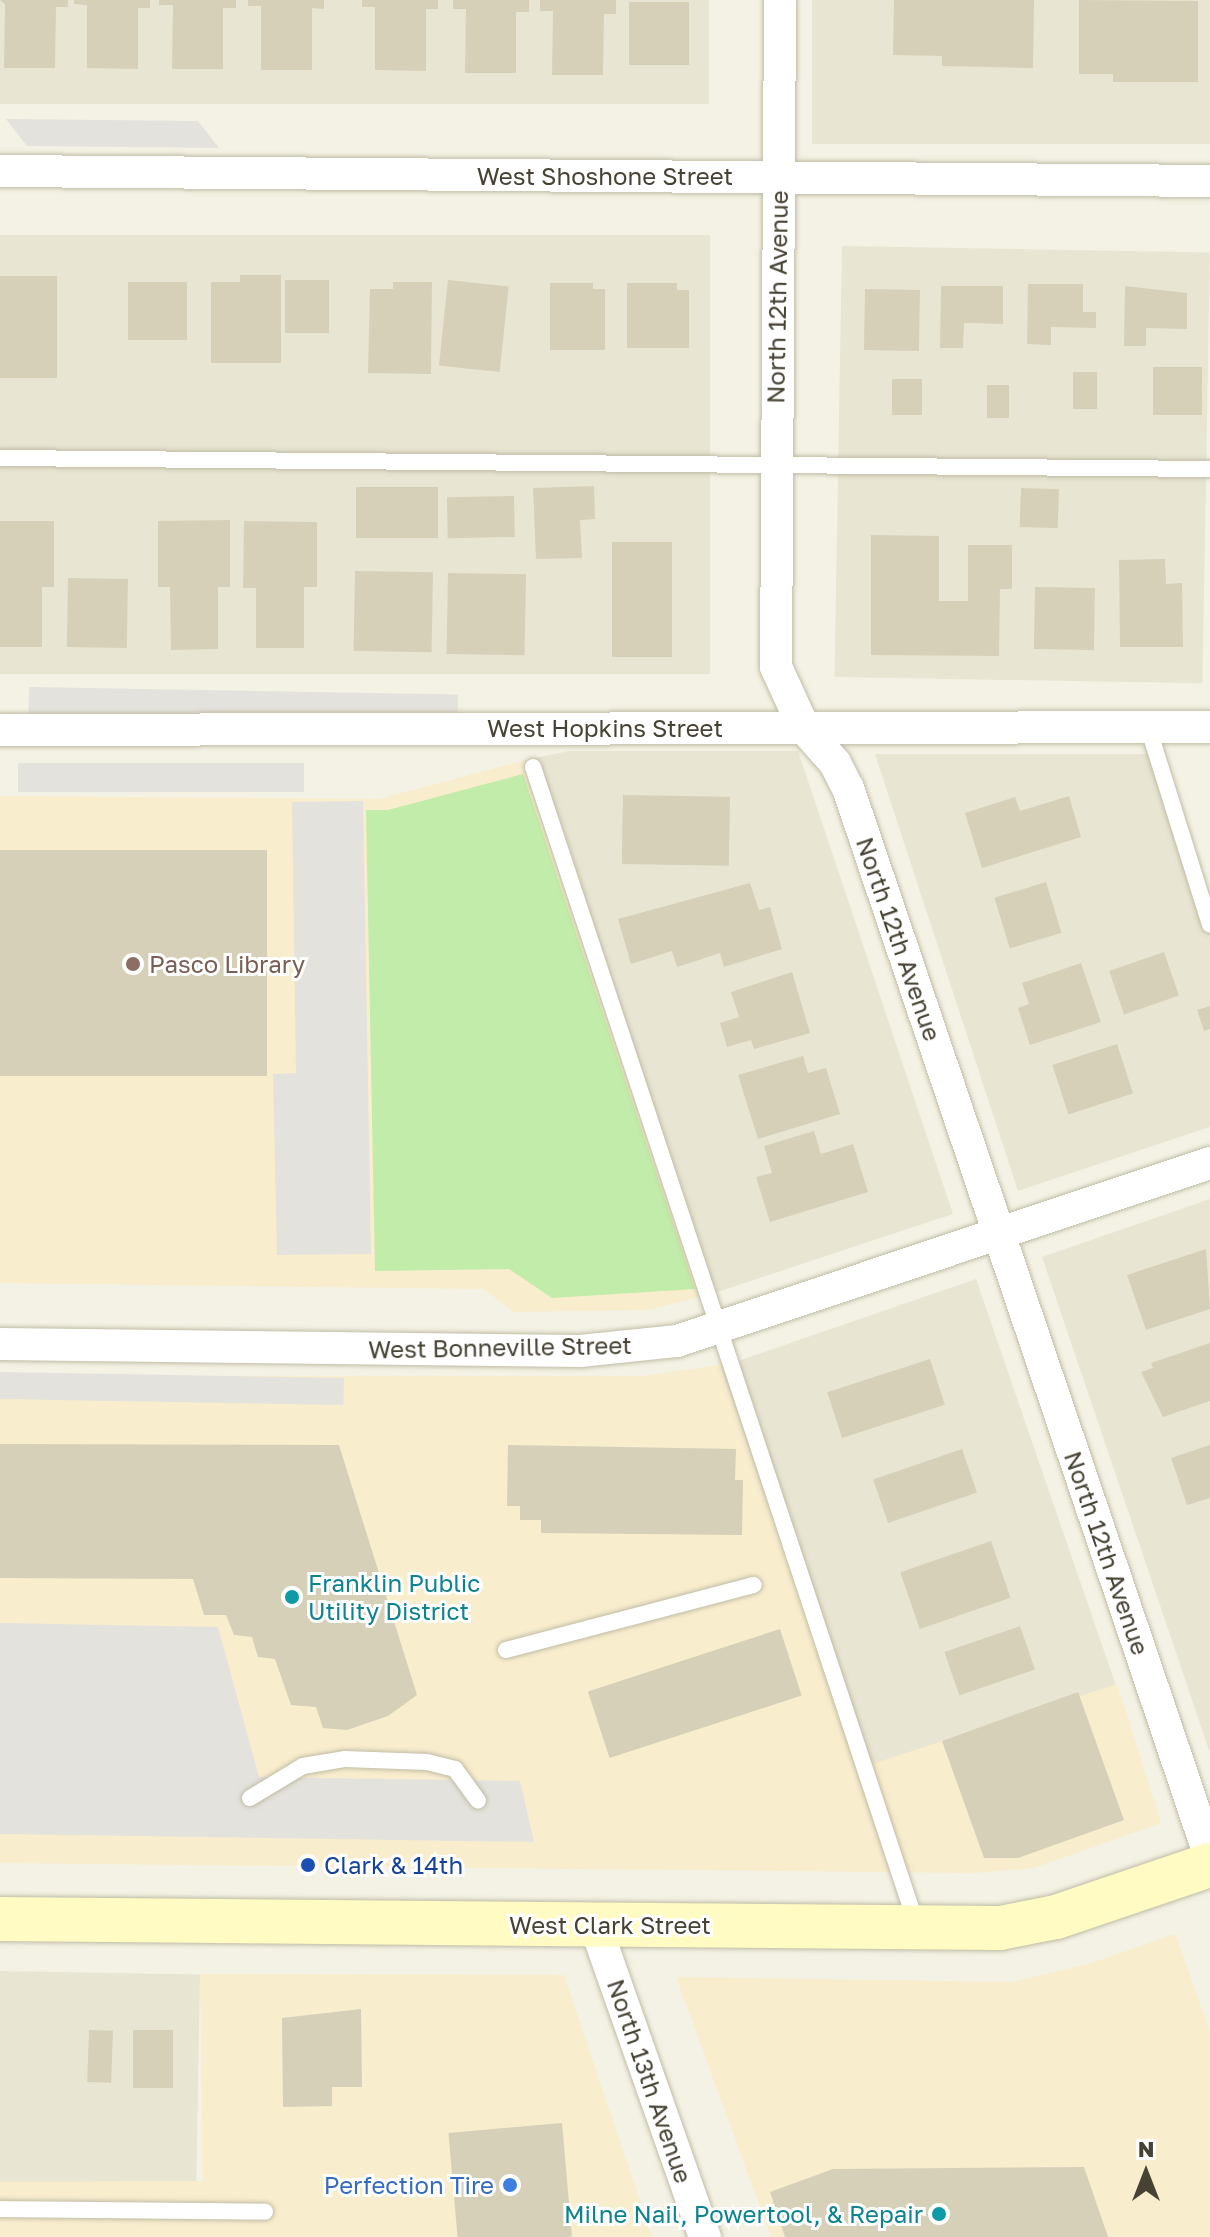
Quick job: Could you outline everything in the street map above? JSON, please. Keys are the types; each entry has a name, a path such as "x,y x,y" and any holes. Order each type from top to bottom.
{"street":[{"name":"North 12th Avenue","path":"780,0 776,667 804,728 835,763 848,788 1210,1857"},
{"name":"West Shoshone Street","path":"0,171 1210,181"},
{"name":"West Hopkins Street","path":"0,730 1210,727"},
{"name":"West Bonneville Street","path":"0,1344 580,1351 718,1332 1210,1163"},
{"name":"West Clark Street","path":"0,1919 918,1928 1030,1924 1210,1865"},
{"name":"North 13th Avenue","path":"595,1925 705,2237"}],"lane":[{"path":"0,458 1210,469"},
{"path":"1148,727 1210,925"},
{"path":"533,767 918,1928"},
{"path":"506,1650 754,1585"},
{"path":"250,1798 303,1766 345,1759 427,1762 455,1769 478,1801"},
{"path":"0,2209 265,2212"}],"shaded area":[{"path":"0,0 709,0 709,104 0,104"},
{"path":"812,0 1210,0 1210,144 812,144"},
{"path":"6,119 198,121 219,148 27,146"},
{"path":"0,235 710,235 710,674 0,674"},
{"path":"842,246 1210,252 1202,683 834,677"},
{"path":"29,687 458,694 457,726 28,719"},
{"path":"569,751 798,751 953,1214 708,1295 530,759"},
{"path":"875,754 1152,754 1210,926 1210,1127 1018,1191"},
{"path":"530,759 708,1295 647,1310 513,1312 484,1289 0,1283 0,796 379,799"},
{"path":"18,763 304,763 304,792 18,792"},
{"path":"363,801 371,1254 277,1255 273,1074 296,1073 292,802"},
{"path":"1210,1199 1210,1753 1042,1257"},
{"path":"976,1279 1116,1685 860,1773 721,1367"},
{"path":"720,1365 857,1769 1117,1684 1161,1823 1034,1868 974,1873 0,1863 0,1376 642,1376"},
{"path":"0,1372 344,1378 343,1405 0,1399"},
{"path":"0,1623 218,1627 259,1777 520,1781 534,1842 0,1834"},
{"path":"1175,1934 1210,2032 1210,2237 771,2237 676,1977 1012,1982 1088,1964"},
{"path":"0,1971 200,1974 196,2185 0,2182"},
{"path":"200,1974 564,1975 652,2237 0,2237 0,2182 203,2181"}],"green space":[{"path":"523,774 695,1289 552,1298 509,1269 375,1271 366,810 388,810"}],"building":[{"path":"0,0 68,0 68,7 56,7 55,68 4,68 5,4"},
{"path":"74,0 150,0 150,8 138,8 138,69 87,68 87,5 74,4"},
{"path":"159,0 236,0 236,8 223,8 223,69 172,69 173,5 159,5"},
{"path":"248,0 324,0 324,9 312,8 312,70 261,70 261,6 248,6"},
{"path":"362,0 438,0 438,9 426,9 426,71 375,70 375,7 362,7"},
{"path":"453,0 529,0 529,12 516,12 516,73 465,73 466,9 453,9"},
{"path":"540,0 616,0 616,14 604,14 603,75 552,75 553,11 540,11"},
{"path":"894,0 1034,0 1033,68 942,66 942,56 893,55"},
{"path":"1079,0 1198,1 1198,82 1113,82 1113,74 1079,74"},
{"path":"629,2 689,2 689,65 629,65"},
{"path":"240,275 281,275 281,363 211,363 211,282 240,282"},
{"path":"0,276 57,276 57,378 0,378"},
{"path":"285,280 329,280 329,333 285,333"},
{"path":"448,280 509,286 500,372 439,366"},
{"path":"128,282 187,282 187,340 128,340"},
{"path":"393,282 432,282 431,374 368,373 370,289 393,289"},
{"path":"550,283 593,283 593,289 605,289 605,350 550,350"},
{"path":"627,283 677,283 677,290 689,290 689,348 627,348"},
{"path":"1028,284 1083,284 1083,312 1096,312 1096,328 1051,327 1051,345 1027,344"},
{"path":"941,286 1003,286 1003,324 964,323 963,348 940,348"},
{"path":"1125,286 1187,293 1187,329 1146,328 1146,346 1124,346"},
{"path":"865,289 920,290 919,351 864,350"},
{"path":"1153,367 1202,367 1202,415 1153,415"},
{"path":"1073,372 1097,372 1097,409 1073,409"},
{"path":"892,379 922,379 922,415 892,415"},
{"path":"987,385 1009,385 1009,418 987,418"},
{"path":"594,486 595,519 580,520 582,558 536,559 533,488"},
{"path":"356,487 438,487 438,538 356,538"},
{"path":"1021,488 1059,489 1058,528 1020,527"},
{"path":"514,496 515,537 448,538 447,497"},
{"path":"230,520 230,587 218,587 218,649 171,650 170,587 158,587 158,521"},
{"path":"0,521 54,521 54,587 42,587 42,647 0,647"},
{"path":"244,521 317,522 317,587 304,587 304,648 256,648 256,588 243,588"},
{"path":"871,535 939,536 939,601 968,601 968,545 1012,545 1012,589 1000,589 999,656 871,655"},
{"path":"612,542 672,542 672,657 612,657"},
{"path":"1165,559 1166,584 1182,583 1183,647 1120,647 1119,560"},
{"path":"355,571 433,572 432,652 354,651"},
{"path":"448,573 526,574 525,655 447,654"},
{"path":"68,578 128,579 127,648 67,647"},
{"path":"1035,587 1095,588 1094,650 1034,649"},
{"path":"623,795 730,797 729,866 622,864"},
{"path":"1069,796 1081,837 982,868 965,813 1015,797 1020,811"},
{"name":"Pasco Library","path":"0,850 267,850 267,1076 0,1076"},
{"path":"1046,882 1061,933 1010,948 994,898"},
{"path":"750,883 759,910 770,907 782,949 724,967 720,953 677,967 672,951 631,964 618,919"},
{"path":"1164,952 1179,995 1124,1014 1109,971"},
{"path":"1081,963 1101,1022 1030,1045 1018,1008 1029,1004 1022,983"},
{"path":"792,972 810,1033 754,1049 751,1040 727,1047 720,1023 739,1017 731,992"},
{"path":"1210,1006 1210,1029 1204,1031 1197,1010"},
{"path":"1117,1044 1133,1093 1068,1114 1052,1065"},
{"path":"803,1056 808,1073 826,1068 840,1114 758,1139 738,1075"},
{"path":"814,1131 821,1154 853,1144 868,1192 770,1222 756,1177 772,1173 764,1146"},
{"path":"1206,1249 1210,1309 1146,1330 1127,1275"},
{"path":"1210,1343 1210,1401 1163,1417 1141,1372 1153,1368 1151,1363"},
{"path":"930,1359 945,1405 842,1438 827,1392"},
{"name":"Franklin Public Utility District","path":"0,1444 339,1445 417,1695 388,1716 347,1730 323,1728 316,1707 291,1705 275,1659 258,1657 252,1637 234,1635 226,1615 204,1615 193,1579 0,1578"},
{"path":"508,1445 736,1449 735,1480 743,1480 742,1535 541,1533 541,1520 520,1520 520,1506 507,1506"},
{"path":"1210,1445 1210,1498 1187,1505 1171,1458"},
{"path":"962,1449 977,1492 888,1523 873,1480"},
{"path":"991,1541 1011,1598 920,1629 900,1572"},
{"path":"1020,1626 1035,1669 959,1696 944,1652"},
{"path":"780,1629 802,1696 610,1758 588,1691"},
{"path":"1078,1692 1124,1820 1018,1858 984,1858 942,1741"},
{"path":"361,2009 362,2087 332,2087 332,2106 283,2107 282,2018"},
{"path":"89,2030 113,2031 111,2083 87,2082"},
{"path":"133,2030 173,2030 173,2088 133,2088"},
{"name":"Perfection Tire","path":"562,2123 572,2237 458,2237 448,2133"},
{"name":"Milne Nail, Powertool, & Repair","path":"1084,2167 1108,2237 785,2237 770,2192 833,2169"}],"place":[{"name":"Pasco Library","path":"133,964"},
{"name":"Franklin Public Utility District","path":"292,1597"},
{"name":"Clark & 14th","path":"308,1865"},
{"name":"Perfection Tire","path":"510,2185"},
{"name":"Milne Nail, Powertool, & Repair","path":"939,2214"}]}
